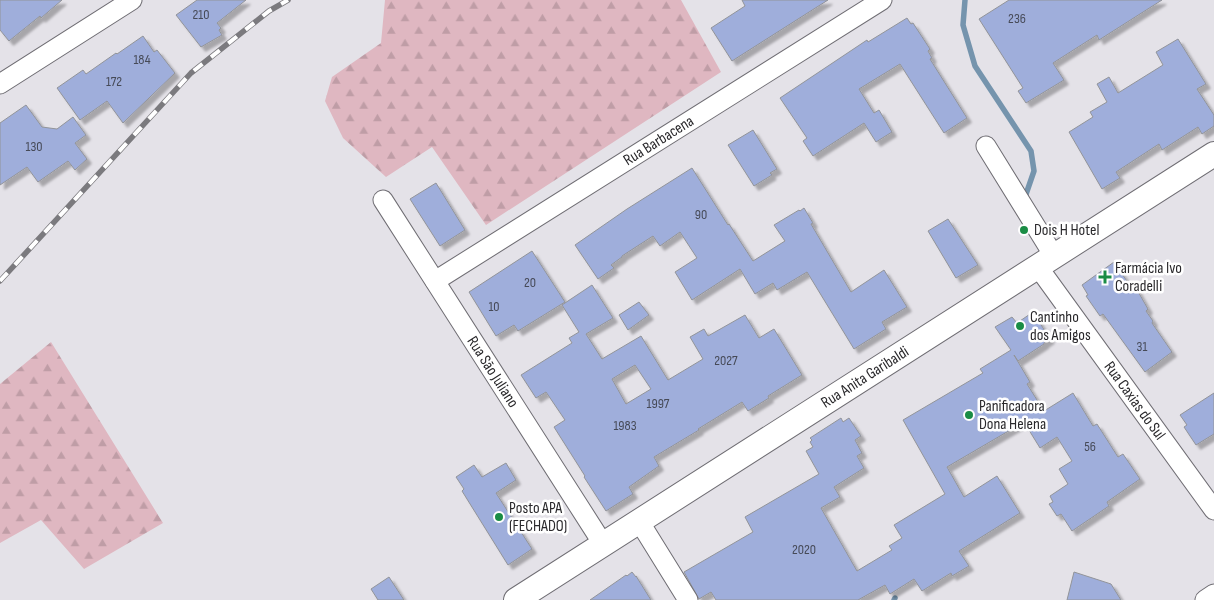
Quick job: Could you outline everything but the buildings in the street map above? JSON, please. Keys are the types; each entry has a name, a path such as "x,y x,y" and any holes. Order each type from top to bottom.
{"main road":[{"name":"Rua Anita Garibaldi","path":"516,600 1214,154"}],"street":[{"path":"0,84 132,0"},
{"name":"Rua Barbacena","path":"435,281 882,0"},
{"name":"Rua Caxias do Sul","path":"986,146 1046,262 1214,510"},
{"name":"Rua São Juliano","path":"383,200 603,544"},
{"path":"639,521 688,600"},
{"path":"1205,600 1214,594"}],"green space":[{"path":"385,0 681,0 721,72 486,225 432,147 386,177 343,138 325,101 332,77 381,43"},
{"path":"51,342 163,523 84,569 41,520 0,543 0,384"}],"waterway":[{"path":"965,0 963,25 975,66 1031,151 1034,171 1024,200"}],"railway":[{"path":"0,281 191,73 269,11 288,0"}],"place":[{"name":"Dois H Hotel","path":"1024,230"},
{"name":"Farmácia Ivo Coradelli","path":"1105,277"},
{"name":"Cantinho dos Amigos","path":"1020,326"},
{"name":"Panificadora Dona Helena","path":"969,415"},
{"name":"Posto APA (FECHADO)","path":"499,517"}]}
